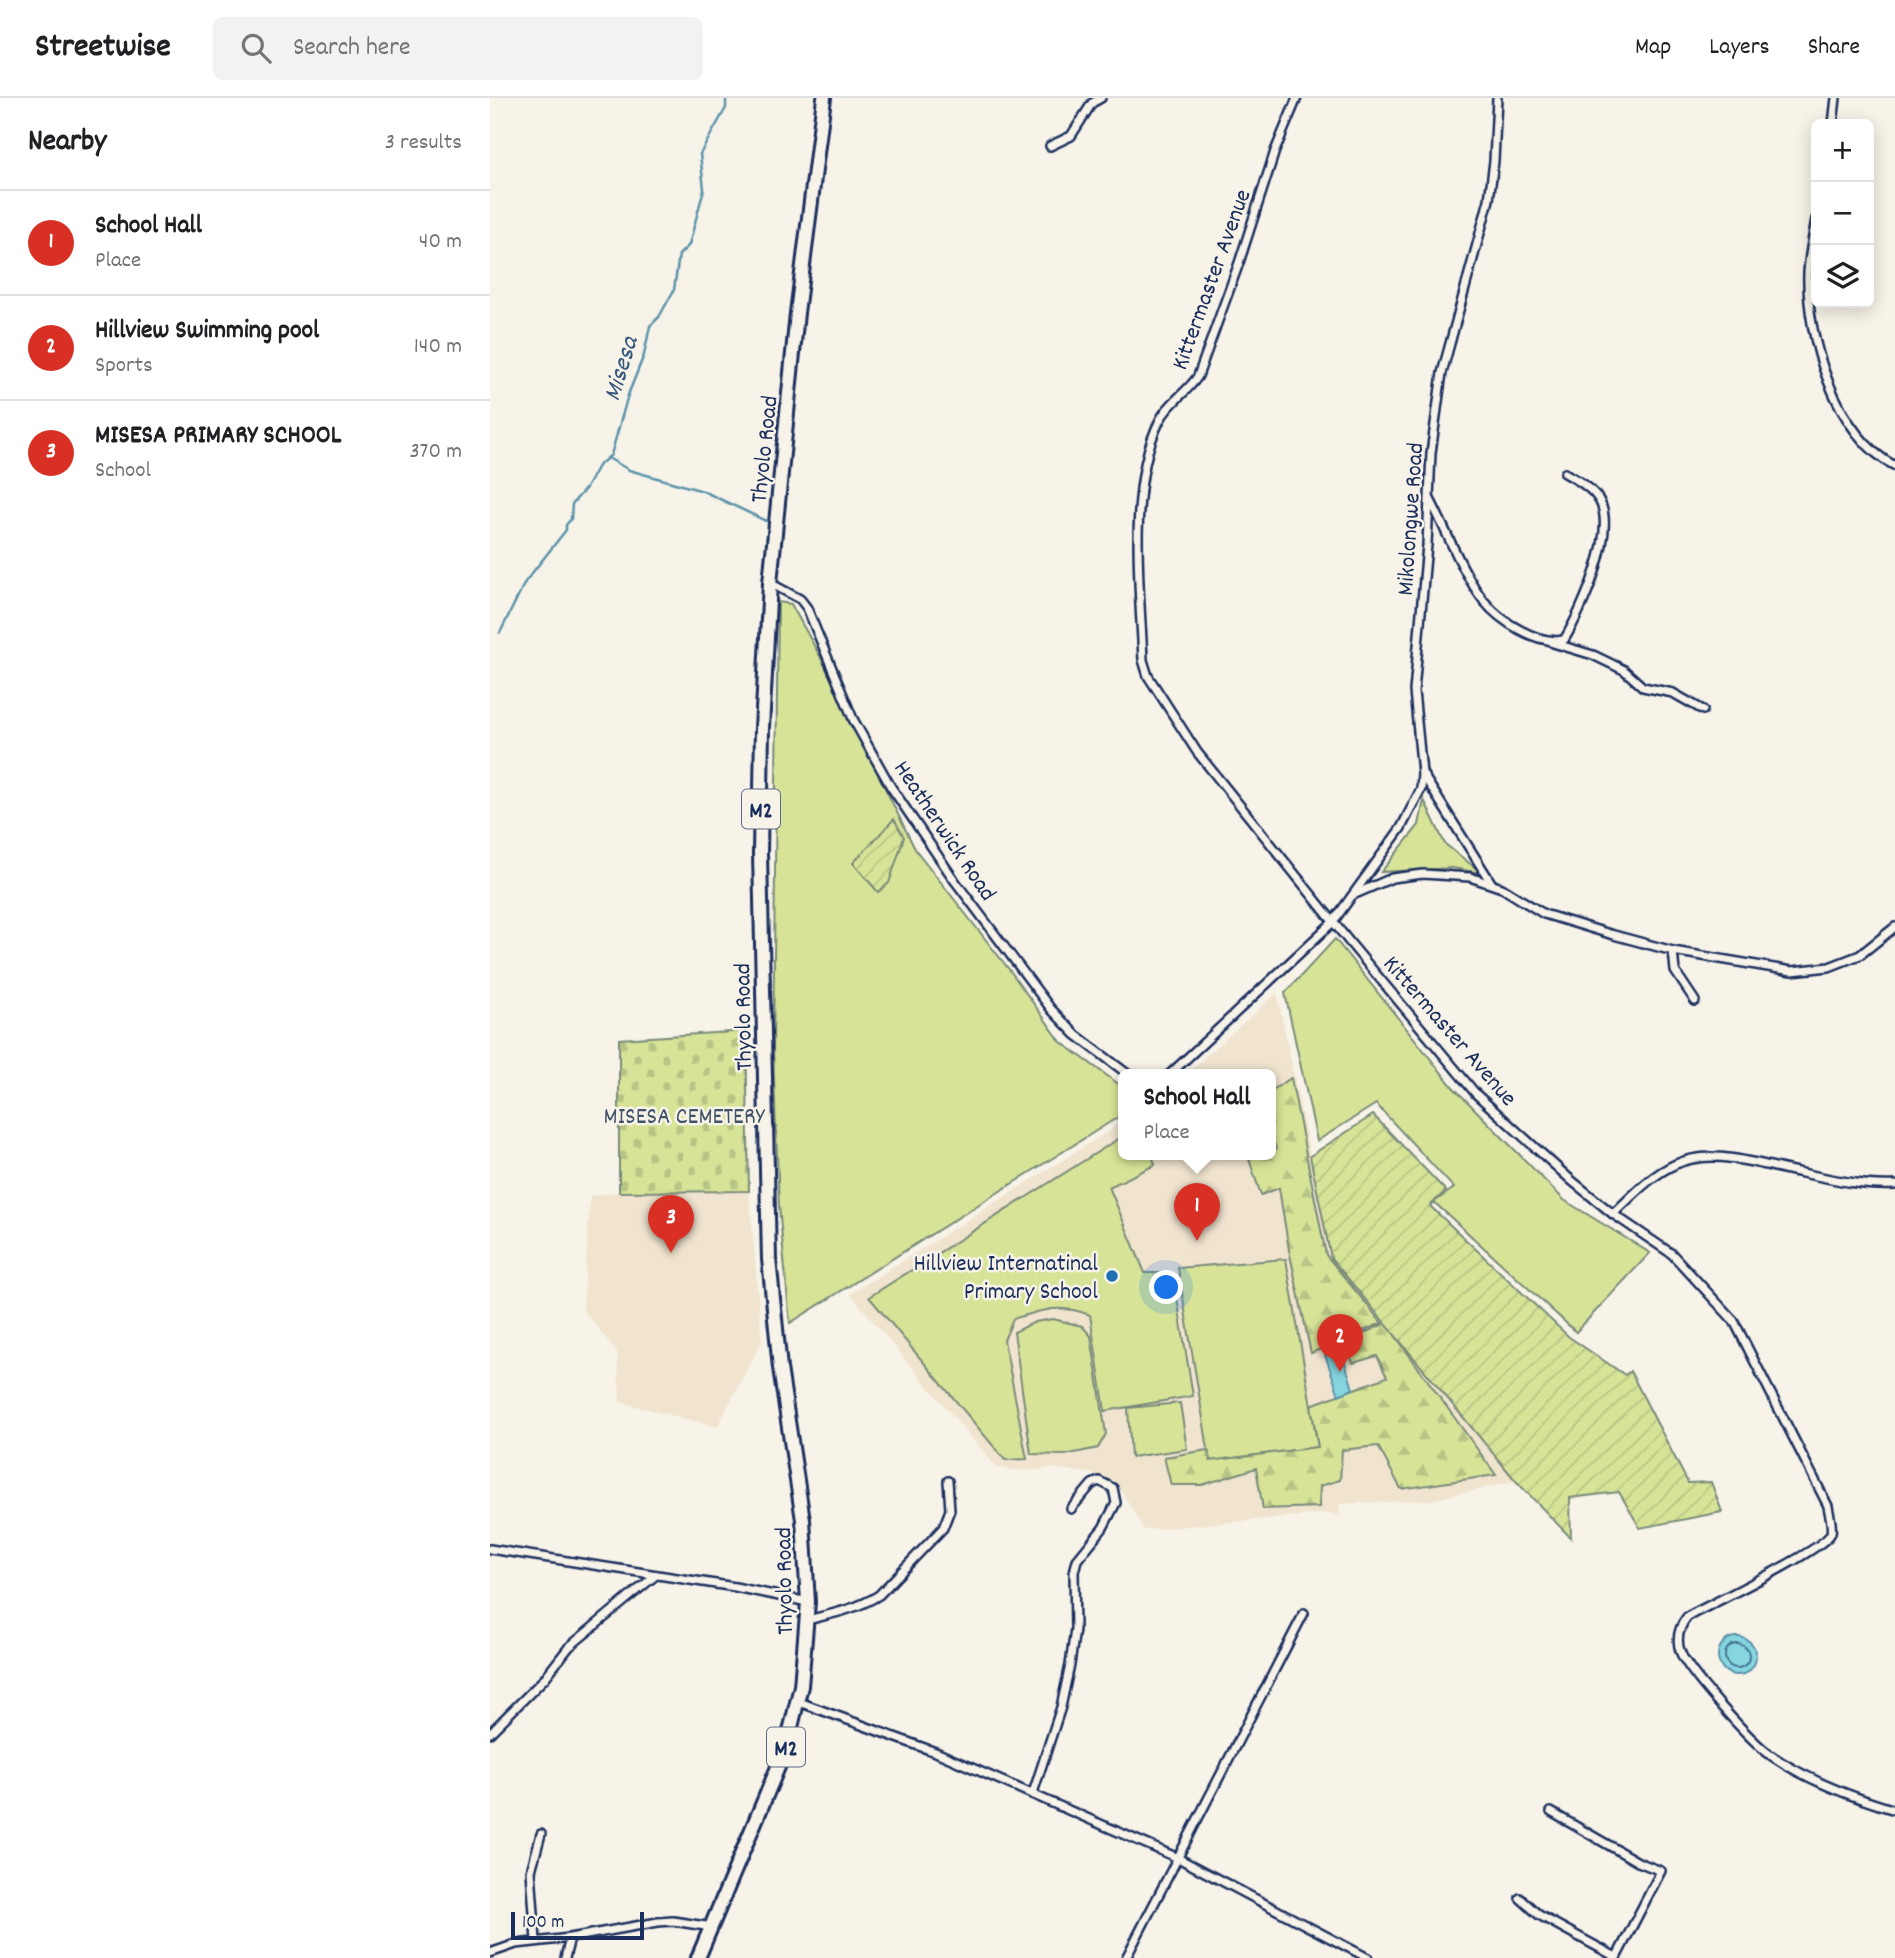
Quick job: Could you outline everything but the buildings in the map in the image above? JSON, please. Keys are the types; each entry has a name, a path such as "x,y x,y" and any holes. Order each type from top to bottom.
{"highway":[{"name":"Thyolo Road","path":"698,1958 786,1748 799,1702 807,1620 803,1520 780,1368 767,1215 760,854 762,729 770,583 797,313 824,98"}],"street":[{"path":"1050,146 1070,136 1092,103 1101,98"},
{"name":"Kittermaster Avenue","path":"1297,98 1275,151 1239,263 1198,376 1189,390 1167,408 1153,435 1143,469 1138,550 1143,660 1148,677 1197,752 1476,1094 1571,1180 1613,1214 1672,1254 1734,1321 1828,1506 1832,1530 1827,1540 1802,1556 1687,1617 1678,1630 1678,1644 1685,1662 1706,1688 1770,1755 1798,1772 1895,1810"},
{"name":"Mikolongwe Road","path":"1333,922 1406,819 1421,789 1423,773 1414,691 1422,615 1431,453 1442,373 1489,200 1497,98"},
{"path":"1834,119 1836,98"},
{"path":"1812,245 1808,272 1809,301 1825,376 1836,399 1871,450 1895,466"},
{"path":"1549,642 1564,640 1575,622 1601,555 1604,528 1603,508 1598,498 1588,487 1565,473"},
{"path":"1429,496 1485,603 1524,634 1593,655 1624,670 1643,687 1673,693 1703,710"},
{"name":"Heatherwick Road","path":"770,583 800,598 807,608 853,719 891,787 955,881 1051,1009 1076,1035 1121,1069"},
{"path":"1423,773 1493,885"},
{"path":"1350,897 1392,878 1423,874 1470,877 1502,888 1544,914 1673,951 1792,971 1829,967 1860,955 1895,927"},
{"path":"1175,1069 1333,922"},
{"path":"1673,951 1675,971 1695,1001"},
{"path":"1613,1214 1652,1178 1676,1164 1699,1158 1747,1161 1854,1182 1895,1185"},
{"path":"807,1620 839,1613 879,1595 943,1528 950,1510 948,1481"},
{"path":"1033,1793 1061,1707 1070,1665 1075,1629 1074,1572 1077,1560 1103,1528 1116,1503 1113,1488 1099,1481 1092,1484 1071,1509"},
{"path":"490,1549 735,1587 808,1602"},
{"path":"490,1733 544,1679 569,1647 656,1575"},
{"path":"1126,1958 1304,1613"},
{"path":"799,1702 938,1753 1178,1858 1368,1958"},
{"path":"1520,1898 1539,1915 1616,1958 1661,1871 1638,1862 1551,1812"},
{"path":"536,1941 531,1871 541,1834"},
{"path":"490,1953 516,1944 570,1938 667,1921 712,1927"},
{"path":"565,1958 570,1938"}],"shaded area":[{"name":"Hillview Internatinal Primary School","path":"1277,993 1331,1258 1516,1481 1431,1500 1340,1504 1339,1516 1331,1513 1144,1530 1118,1485 1095,1474 1054,1468 1026,1471 997,1468 850,1294 1118,1125 1118,1160 1276,1160 1276,1069 1192,1069"},
{"path":"749,1191 762,1342 717,1427 620,1402 617,1352 583,1310 590,1196 619,1192"}],"green space":[{"path":"778,602 791,604 821,658 915,849 1011,972 1061,1042 1118,1084 1118,1117 790,1323 779,1206 773,1051"},
{"path":"1424,800 1445,844 1482,873 1452,868 1381,872 1419,825"},
{"path":"894,819 904,837 889,883 878,892 853,863"},
{"path":"1335,939 1453,1087 1564,1200 1650,1253 1576,1332 1434,1202 1454,1188 1376,1104 1317,1141 1285,993"},
{"name":"MISESA CEMETERY","path":"746,1031 749,1191 619,1192 619,1039"},
{"path":"1291,1078 1326,1255 1382,1323 1311,1353 1279,1188 1261,1195 1249,1160 1276,1160 1276,1088"},
{"path":"1373,1115 1446,1191 1430,1206 1569,1337 1625,1375 1630,1371 1688,1483 1711,1482 1722,1512 1640,1528 1619,1492 1570,1498 1571,1538 1516,1481 1331,1258 1310,1156"},
{"path":"1118,1139 1118,1160 1154,1160 1155,1165 1109,1187 1145,1273 1173,1273 1193,1396 1105,1411 1090,1315 1060,1309 1013,1319 1004,1340 1027,1459 1005,1460 869,1297"},
{"path":"1286,1259 1318,1447 1210,1461 1178,1268"},
{"path":"1053,1319 1082,1326 1091,1336 1106,1434 1098,1448 1065,1455 1031,1454 1014,1332 1035,1322"},
{"path":"1386,1323 1496,1475 1401,1489 1378,1446 1342,1450 1340,1480 1320,1486 1319,1507 1263,1509 1256,1468 1202,1485 1171,1485 1164,1457 1208,1450 1210,1461 1318,1447 1311,1405 1387,1377 1377,1356 1353,1363 1345,1342"},
{"path":"1180,1403 1187,1449 1131,1457 1128,1408"}],"water":[{"path":"1341,1350 1353,1389 1339,1395 1325,1355"},
{"path":"1737,1637 1750,1643 1756,1656 1750,1669 1737,1675 1724,1669 1718,1656 1724,1643"}],"waterway":[{"name":"Misesa","path":"500,633 525,582 566,530 571,519 572,504 586,488 598,466 611,455 628,395 644,355 650,326 659,317 674,290 679,255 689,245 704,189 700,154 726,108 726,98"},
{"path":"608,458 629,470 703,491 766,521"}],"place":[{"name":"School Hall","path":"1197,1241"},
{"name":"MISESA PRIMARY SCHOOL","path":"671,1253"},
{"name":"Hillview Internatinal Primary School","path":"1112,1276"},
{"name":"Hillview Swimming pool","path":"1340,1372"}]}
